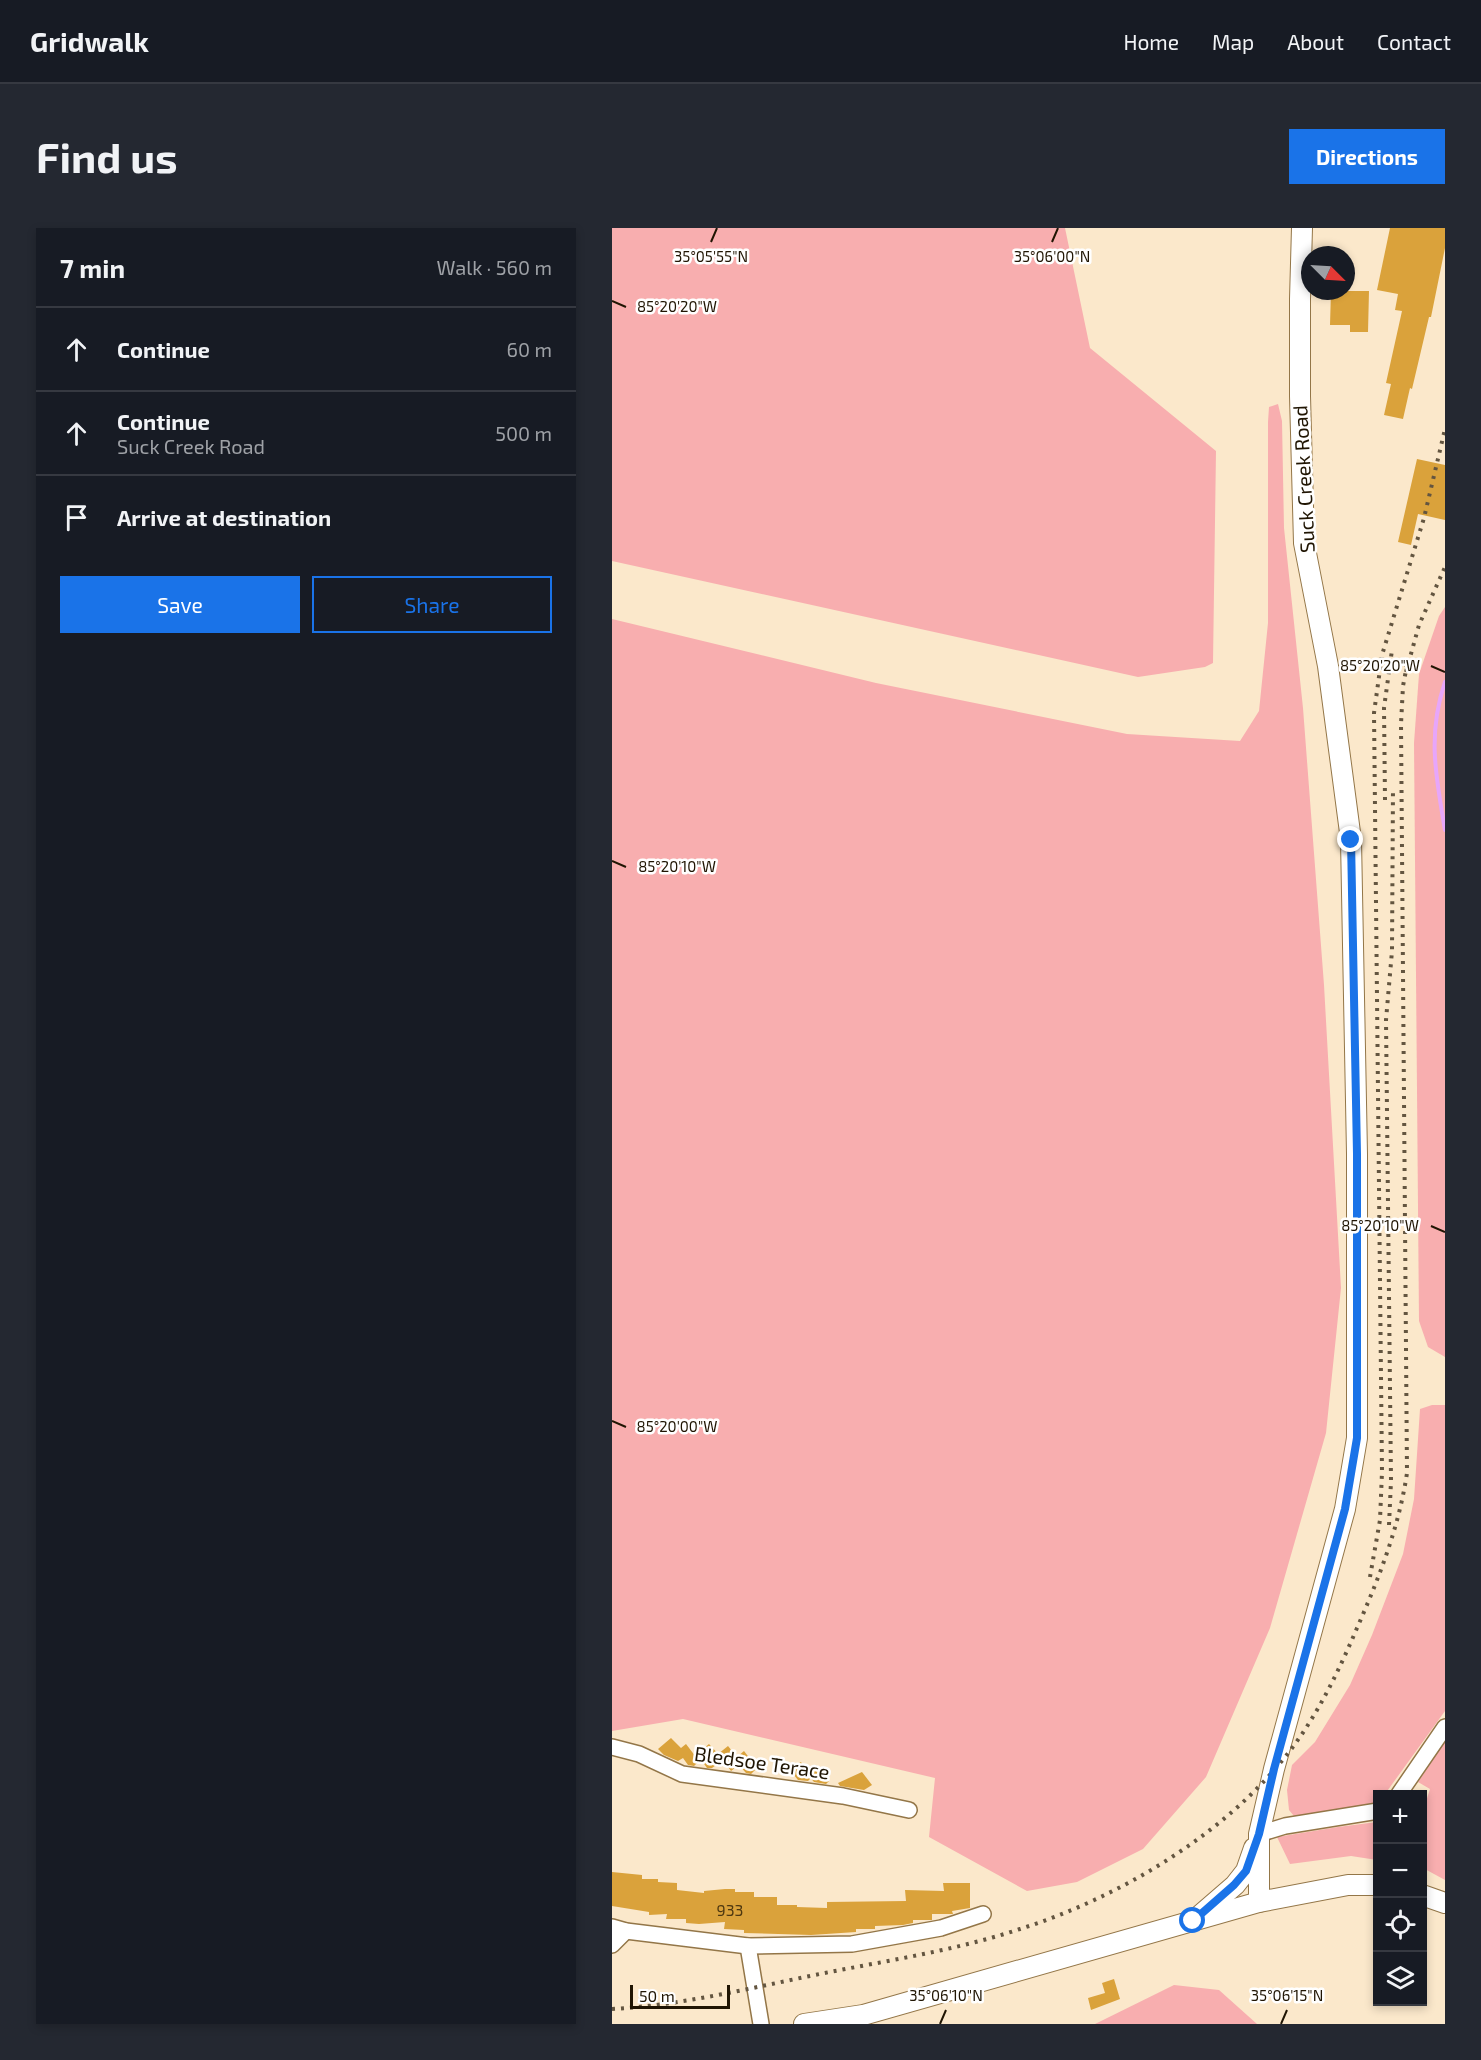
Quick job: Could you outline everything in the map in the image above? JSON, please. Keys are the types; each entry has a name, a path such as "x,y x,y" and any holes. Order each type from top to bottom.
{"main road":[{"name":"Suck Creek Road","path":"1259,1902 1259,1834 1274,1769 1345,1509 1357,1438 1357,1154 1351,840 1328,666 1304,543 1300,396 1302,228"},
{"path":"1193,1921 1234,1885 1246,1871 1259,1834"},
{"path":"804,2024 863,2015 1259,1902 1348,1885 1373,1885"},
{"path":"1427,1897 1445,1903"}],"street":[{"path":"1402,1790 1445,1727"},
{"name":"Bledsoe Terace","path":"612,1748 639,1754 682,1774 843,1796 909,1810"},
{"path":"1259,1834 1285,1826 1373,1813"},
{"path":"612,1945 619,1929 748,1946 852,1944 941,1928 983,1914"},
{"path":"748,1946 761,2024"}],"shaded area":[{"path":"612,228 1065,228 1090,348 1216,451 1213,663 1205,667 1138,677 612,561"},
{"path":"1278,404 1282,421 1284,528 1303,708 1324,985 1341,1288 1326,1433 1270,1628 1206,1777 1143,1849 1077,1882 1027,1891 929,1837 935,1778 683,1719 612,1731 612,619 876,683 1127,734 1240,741 1259,711 1268,623 1268,422 1269,407"},
{"path":"1445,607 1445,1357 1428,1347 1419,1321 1414,743 1419,674 1439,616"},
{"path":"1432,1405 1445,1405 1445,1711 1388,1790 1373,1790 1373,1803 1366,1807 1294,1816 1289,1810 1287,1790 1292,1765 1315,1742 1350,1685 1403,1554 1414,1499 1420,1409"},
{"path":"1445,1741 1445,1880 1427,1870 1427,1798 1430,1789 1418,1782"},
{"path":"1373,1823 1373,1859 1351,1856 1290,1864 1277,1837"},
{"path":"1174,1985 1219,1990 1257,2024 1095,2024"}],"building":[{"path":"1390,228 1445,228 1445,248 1431,317 1429,317 1403,419 1384,415 1391,384 1386,383 1402,311 1395,310 1398,294 1377,290"},
{"path":"1355,291 1369,291 1368,332 1350,332 1350,325 1330,325 1331,300 1355,300"},
{"path":"1417,459 1445,465 1445,520 1418,514 1411,545 1398,542"},
{"path":"671,1738 681,1748 686,1744 699,1761 694,1766 688,1765 683,1758 678,1761 664,1755 658,1749"},
{"path":"709,1744 718,1754 728,1746 737,1757 744,1751 757,1768 751,1774 746,1773 739,1765 731,1771 723,1760 712,1768 707,1768 697,1754"},
{"path":"801,1762 807,1773 816,1765 829,1781 826,1784 814,1782 808,1775 810,1779 808,1781 798,1780 789,1769"},
{"path":"862,1772 872,1785 864,1790 840,1786 838,1783"},
{"path":"612,1872 642,1875 642,1879 658,1879 658,1882 677,1883 677,1890 704,1893 704,1891 735,1889 735,1892 754,1892 754,1897 777,1897 777,1905 827,1908 827,1902 906,1901 905,1890 944,1891 943,1883 970,1883 970,1908 952,1911 953,1914 932,1914 932,1920 913,1920 913,1923 903,1925 875,1926 875,1929 856,1929 856,1932 811,1935 744,1933 744,1930 724,1929 725,1922 686,1923 686,1919 666,1919 667,1914 649,1915 649,1912 612,1906"},
{"path":"1114,1979 1120,1999 1091,2010 1088,1998 1105,1993 1102,1983"}],"waterway":[{"path":"1445,682 1439,701 1435,738 1436,774 1445,830"}],"railway":[{"path":"1370,1577 1380,1520 1382,1472 1374,713 1382,655 1424,518 1445,429"},
{"path":"1406,672 1419,625 1445,567"},
{"path":"1385,800 1384,708 1392,650"},
{"path":"612,2009 696,1999 928,1953 1020,1929 1097,1899 1172,1857 1240,1805 1269,1776 1295,1744 1313,1716 1344,1658 1380,1571 1399,1513 1407,1473 1401,724 1403,686 1407,665"},
{"path":"1389,1525 1391,1481 1386,1020 1392,951 1393,788"}],"route":[{"path":"1193,1921 1234,1885 1246,1871 1259,1834 1274,1769 1345,1509 1357,1438 1357,1154 1351,840"}]}
